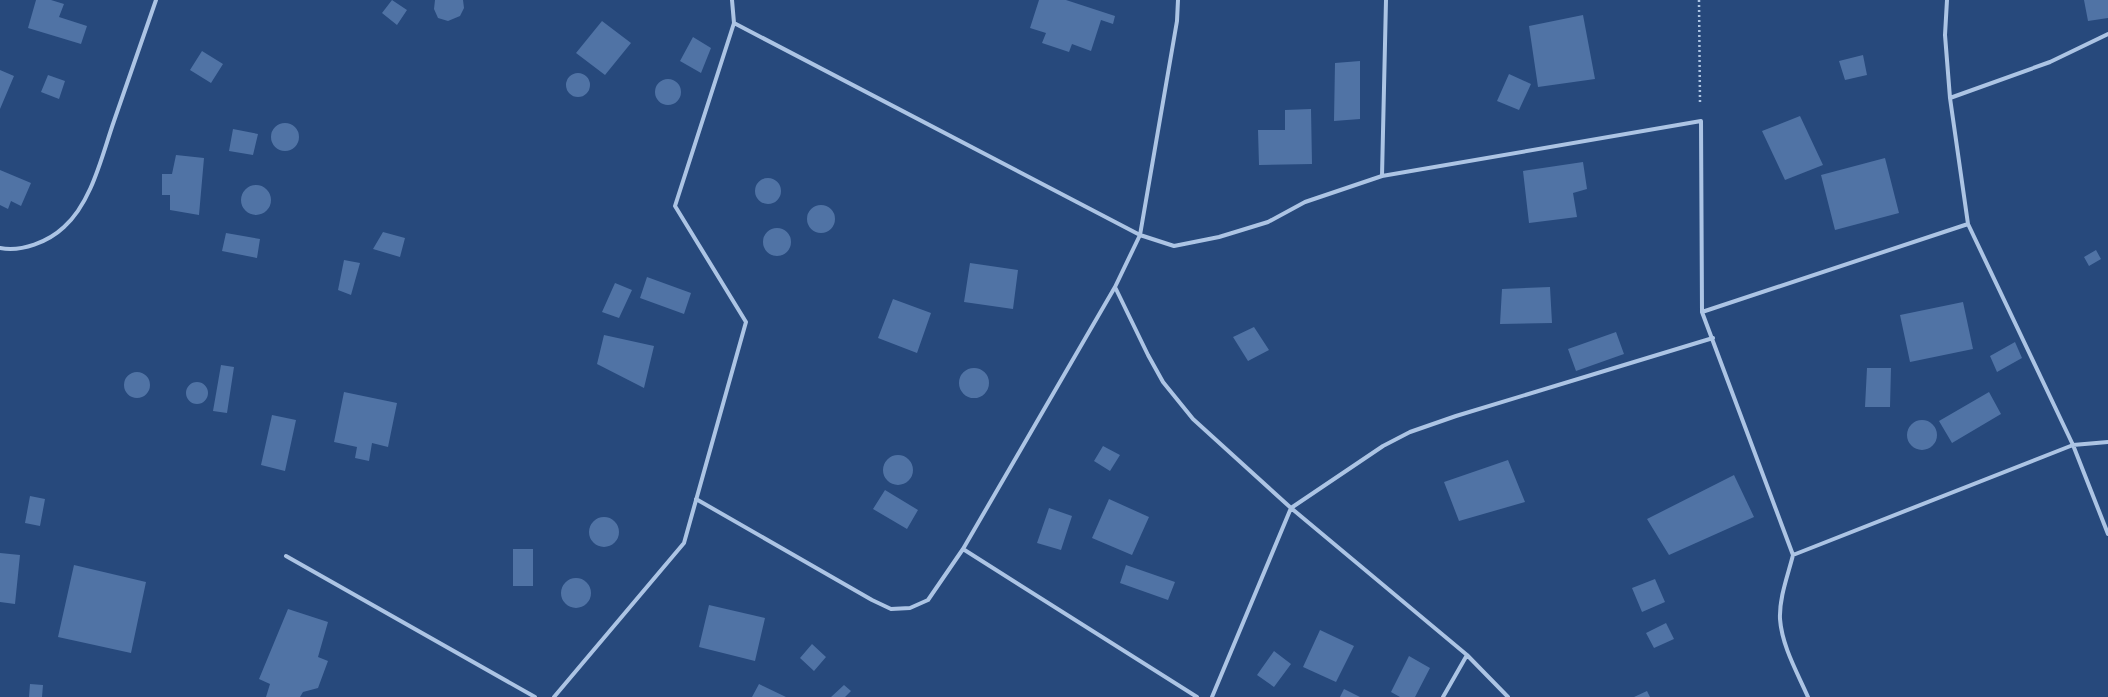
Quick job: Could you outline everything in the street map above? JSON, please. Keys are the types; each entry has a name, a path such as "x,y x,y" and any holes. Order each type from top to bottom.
{"street":[{"path":"0,248 14,249 45,241 65,227 88,195 156,0"},
{"path":"554,697 684,543 746,322 675,206 734,23 732,0"},
{"path":"696,499 872,600 891,609 910,608 928,600 963,549 1115,287 1140,235 1177,21 1178,0"},
{"path":"1382,176 1386,0"},
{"path":"1947,0 1945,35 1950,98 1968,224 2073,445 2108,534"},
{"path":"734,23 1140,235 1174,246 1219,237 1268,222 1305,202 1382,176 1700,121 1702,312 1794,555 1782,597 1780,618 1786,645 1808,697"},
{"path":"1950,98 2050,62 2108,34"},
{"path":"1702,312 1968,224"},
{"path":"1115,287 1148,355 1163,382 1193,419 1291,508 1467,655 1508,697"},
{"path":"1212,697 1291,508 1384,446 1410,432 1456,416 1712,338"},
{"path":"1794,555 2073,445 2108,442"},
{"path":"963,549 1197,697"},
{"path":"286,556 535,697"},
{"path":"1443,697 1467,655"}],"path":[{"path":"1699,0 1700,121"}],"building":[{"path":"36,0 51,0 64,4 59,17 87,26 81,44 28,28"},
{"path":"392,0 407,10 397,25 382,13"},
{"path":"435,0 463,0 464,8 460,16 448,21 438,18 434,9"},
{"path":"1039,0 1066,0 1115,16 1113,24 1101,20 1091,51 1072,44 1069,52 1042,43 1046,33 1030,28"},
{"path":"2084,0 2108,0 2108,18 2088,21"},
{"path":"1583,15 1595,79 1538,87 1529,26"},
{"path":"602,21 631,43 605,75 576,53"},
{"path":"693,37 711,48 701,73 680,61"},
{"path":"202,51 223,64 211,83 190,70"},
{"path":"1863,55 1867,75 1845,80 1839,61"},
{"path":"1360,61 1360,119 1334,121 1335,63"},
{"path":"0,70 14,76 0,109"},
{"path":"578,73 583,74 589,80 589,90 583,96 578,97 573,96 567,90 566,85 567,80 573,74"},
{"path":"1509,74 1531,84 1519,110 1497,101"},
{"path":"48,75 65,81 59,99 41,92"},
{"path":"668,79 677,83 681,92 677,101 668,105 659,101 655,92 659,83"},
{"path":"1311,109 1312,164 1259,165 1258,130 1285,130 1285,110"},
{"path":"1800,116 1823,165 1785,180 1762,131"},
{"path":"285,123 295,127 299,137 295,147 285,151 275,147 271,137 275,127"},
{"path":"233,129 258,134 253,155 229,151"},
{"path":"176,155 204,158 199,215 170,210 170,195 162,195 162,174 172,174"},
{"path":"1885,158 1899,213 1835,230 1821,175"},
{"path":"1583,162 1587,189 1573,193 1577,217 1529,223 1523,171"},
{"path":"0,170 31,183 21,206 11,201 8,209 0,205"},
{"path":"768,178 777,182 781,191 777,200 768,204 759,200 755,191 759,182"},
{"path":"256,185 267,189 271,200 267,211 256,215 245,211 241,200 245,189"},
{"path":"821,205 831,209 835,219 831,229 821,233 811,229 807,219 811,209"},
{"path":"777,228 787,232 791,242 787,252 777,256 767,252 763,242 767,232"},
{"path":"383,232 405,238 400,257 373,249"},
{"path":"226,233 260,239 257,258 222,251"},
{"path":"2096,250 2101,259 2089,266 2084,257"},
{"path":"344,260 360,263 351,295 338,290"},
{"path":"970,263 1018,270 1013,309 964,302"},
{"path":"647,277 691,293 684,314 640,298"},
{"path":"615,283 632,290 619,318 602,312"},
{"path":"1550,287 1552,323 1500,324 1502,289"},
{"path":"893,299 931,313 917,353 878,338"},
{"path":"1963,302 1973,349 1910,362 1900,315"},
{"path":"1254,327 1269,350 1248,361 1233,337"},
{"path":"1616,332 1624,354 1576,371 1568,349"},
{"path":"604,335 654,346 644,388 597,364"},
{"path":"2015,342 2022,358 1997,372 1990,356"},
{"path":"221,365 234,367 227,413 213,411"},
{"path":"974,368 980,369 988,377 988,389 980,397 974,398 968,397 960,389 959,383 960,377 968,369"},
{"path":"1867,368 1891,368 1890,407 1865,407"},
{"path":"137,372 146,376 150,385 146,394 137,398 128,394 124,385 128,376"},
{"path":"197,382 205,385 208,393 205,401 197,404 189,401 186,393 189,385"},
{"path":"344,392 397,403 388,447 372,443 369,461 355,458 357,447 334,442"},
{"path":"1989,392 2001,414 1952,443 1939,421"},
{"path":"272,415 296,420 285,471 261,465"},
{"path":"1922,420 1933,424 1937,435 1933,446 1922,450 1911,446 1907,435 1911,424"},
{"path":"1103,446 1120,455 1110,471 1094,461"},
{"path":"898,455 904,456 912,464 912,476 904,484 898,485 892,484 884,476 883,470 884,464 892,456"},
{"path":"1508,460 1525,502 1459,521 1444,482"},
{"path":"1734,475 1754,517 1669,555 1647,519"},
{"path":"885,490 918,510 907,529 873,509"},
{"path":"30,496 45,499 40,526 25,523"},
{"path":"1109,499 1149,517 1132,555 1092,538"},
{"path":"1049,508 1072,516 1061,550 1037,543"},
{"path":"604,517 610,518 618,526 618,538 610,546 604,547 598,546 590,538 589,532 590,526 598,518"},
{"path":"513,549 533,549 533,586 513,586"},
{"path":"0,553 20,555 15,604 0,602"},
{"path":"74,565 146,582 131,653 58,637"},
{"path":"1126,565 1175,582 1168,600 1120,583"},
{"path":"576,578 582,579 590,587 590,599 582,607 576,608 570,607 562,599 561,593 562,587 570,579"},
{"path":"1655,579 1665,602 1642,612 1632,588"},
{"path":"709,605 765,618 755,661 699,647"},
{"path":"288,609 328,622 318,657 328,661 318,688 303,692 300,697 266,697 270,684 259,679"},
{"path":"1666,623 1674,639 1654,648 1646,633"},
{"path":"1320,630 1354,646 1336,682 1303,667"},
{"path":"812,644 826,657 814,671 800,658"},
{"path":"1274,651 1291,664 1274,687 1257,675"},
{"path":"1409,656 1430,668 1415,697 1400,697 1391,692"},
{"path":"30,684 43,685 42,697 29,697"},
{"path":"759,684 786,697 752,697"},
{"path":"844,685 851,691 845,697 831,697"},
{"path":"1344,689 1360,697 1340,697"},
{"path":"1647,691 1650,697 1634,697"}]}
